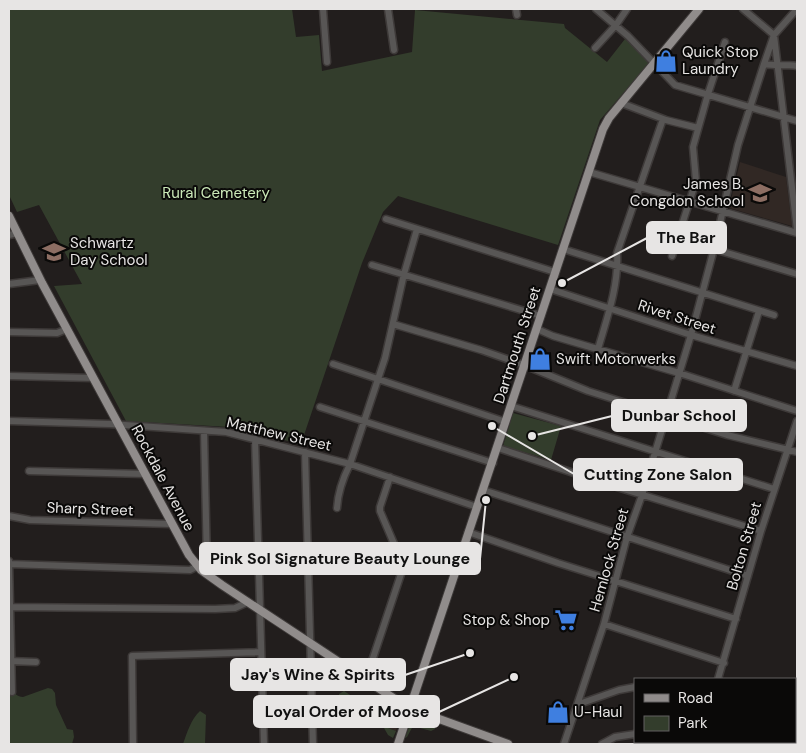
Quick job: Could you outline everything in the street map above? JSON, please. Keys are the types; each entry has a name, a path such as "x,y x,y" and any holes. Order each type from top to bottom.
{"main road":[{"name":"Dartmouth Street","path":"398,744 603,129 621,103 699,9"},
{"name":"Rockdale Avenue","path":"9,216 40,280 171,524 189,555 204,573 409,708 508,744"}],"street":[{"path":"323,9 327,62"},
{"path":"388,9 394,50"},
{"path":"596,9 628,36 675,85 797,121"},
{"path":"596,48 627,9"},
{"path":"589,172 797,232 774,35 743,9"},
{"path":"774,35 797,9"},
{"name":"Hemlock Street","path":"564,744 604,624 626,537 642,495 691,334 714,249 738,145 774,35"},
{"path":"672,256 696,180 694,147 698,128 725,42"},
{"path":"764,64 797,66"},
{"path":"621,103 663,119 698,128"},
{"path":"598,349 610,308 618,265 617,253 641,188 663,119"},
{"path":"386,219 556,272"},
{"path":"338,508 338,495 378,380 417,228"},
{"path":"9,235 18,233"},
{"path":"563,249 774,315"},
{"path":"714,249 797,274"},
{"path":"372,265 541,316"},
{"path":"9,284 40,280"},
{"name":"Rivet Street","path":"550,289 797,366"},
{"path":"734,391 759,311"},
{"path":"393,324 524,365 588,391 727,435 797,452"},
{"path":"9,332 57,333 67,329"},
{"path":"537,329 553,336 679,373 797,411"},
{"path":"333,364 506,422"},
{"path":"9,376 94,378"},
{"path":"511,406 774,489"},
{"path":"320,407 493,463"},
{"name":"Matthew Street","path":"9,421 119,425 226,432 350,464 477,507"},
{"name":"Bolton Street","path":"718,678 761,531 797,421"},
{"path":"204,431 207,562 204,573"},
{"path":"255,439 264,744"},
{"path":"498,448 554,468 761,531"},
{"path":"305,452 313,744"},
{"path":"29,471 145,474"},
{"path":"366,679 403,568 380,511 390,477"},
{"path":"483,490 748,576"},
{"name":"Sharp Street","path":"9,516 30,520 171,524"},
{"path":"468,532 558,564 615,580 736,619"},
{"path":"9,560 12,692"},
{"path":"9,564 190,570 198,566"},
{"path":"10,607 215,609 235,608 248,602"},
{"path":"604,624 724,663"},
{"path":"133,744 132,656 261,652"},
{"path":"10,660 36,662"},
{"path":"578,704 618,690 634,687"},
{"path":"602,744 615,737 634,734"}],"shaded area":[{"name":"James B. Congdon School","path":"740,162 786,177 792,226 729,208"},
{"path":"385,701 393,706 397,712 398,724 396,731 383,726 389,725 388,716 381,717 382,725 377,720"}],"green space":[{"name":"Rural Cemetery","path":"9,9 292,9 296,37 319,35 322,71 412,52 415,10 564,24 565,28 607,62 625,39 651,61 600,120 558,245 398,196 383,212 362,263 301,444 229,427 126,421 54,286 82,284 39,205 17,212 9,195"},
{"path":"513,413 561,426 551,460 503,446"},
{"path":"48,688 52,689 55,693 56,705 67,729 73,730 72,744 9,744 9,692 23,697"},
{"path":"344,691 367,706 368,709 365,711 364,706 348,700 339,702 339,694"},
{"path":"377,695 385,701 378,720 383,726 396,731 393,738 388,735 384,728 375,724 378,711 378,704 375,698"},
{"path":"200,711 206,715 205,744 183,744 192,722"},
{"path":"412,719 421,719 435,725 435,729 431,731 413,726 405,738"}],"place":[{"name":"Quick Stop Laundry","path":"666,61"},
{"name":"James B. Congdon School","path":"760,193"},
{"name":"Schwartz Day School","path":"54,252"},
{"name":"The Bar","path":"562,283"},
{"name":"Swift Motorwerks","path":"540,359"},
{"name":"Cutting Zone Salon","path":"492,426"},
{"name":"Dunbar School","path":"532,436"},
{"name":"Pink Sol Signature Beauty Lounge","path":"486,500"},
{"name":"Stop & Shop","path":"566,620"},
{"name":"Jay's Wine & Spirits","path":"470,653"},
{"name":"Loyal Order of Moose","path":"514,677"},
{"name":"U-Haul","path":"558,712"}]}
